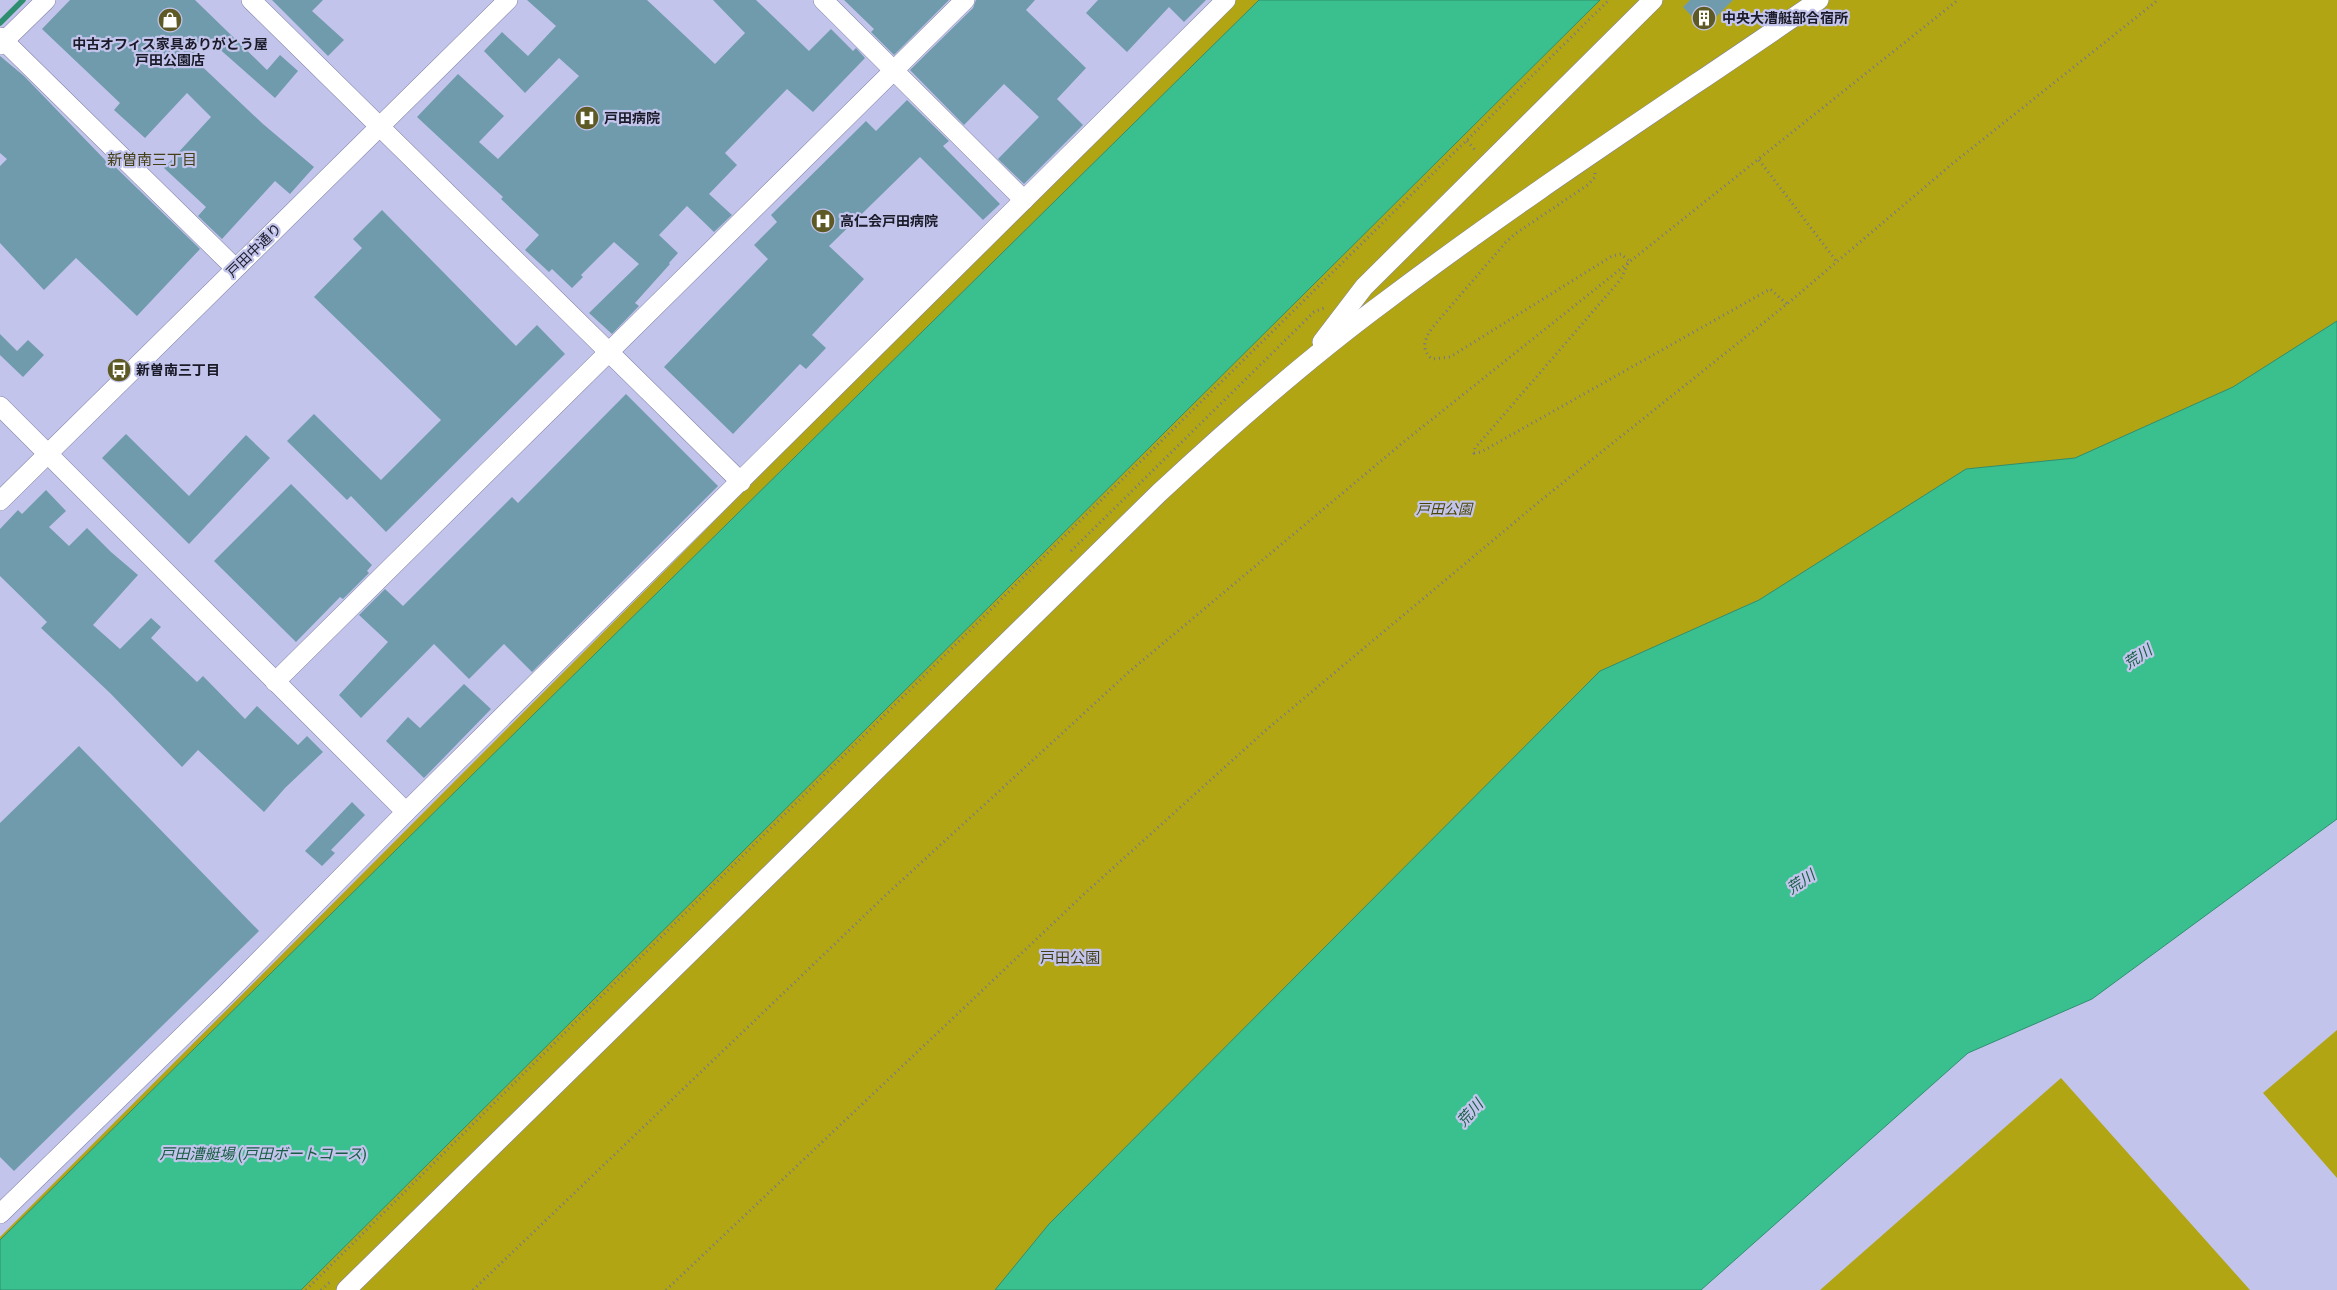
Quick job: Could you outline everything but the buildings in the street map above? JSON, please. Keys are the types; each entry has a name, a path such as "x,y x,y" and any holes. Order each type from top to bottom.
{"street":[{"path":"46,0 2,40 236,268"},
{"path":"252,0 741,482"},
{"name":"戸田中通り","path":"0,501 508,0"},
{"path":"823,0 1024,200"},
{"path":"275,682 965,0"},
{"path":"0,1214 226,994 406,812 1226,0"},
{"path":"1306,364 1364,287 1653,0"},
{"path":"346,1290 1160,493 1222,436 1306,364 1385,301 1468,240 1820,0"},
{"path":"0,406 406,812"}],"path":[{"path":"306,1290 1081,520 1610,0"},
{"path":"473,1290 887,894 1083,713 1294,532 1629,261 1759,160 1958,0"},
{"path":"666,1290 1082,896 1266,730 1540,501 1787,304 1952,164 2158,0"},
{"path":"1595,153 1596,176 1589,184 1514,234 1506,242 1432,328 1425,339 1424,348 1427,355 1432,359 1450,357 1612,256 1621,254 1629,261"},
{"path":"1759,160 1837,262"},
{"path":"1629,261 1621,279 1475,448 1474,453 1481,452 1770,289 1787,304"}],"green space":[{"name":"戸田公園","path":"1234,0 2337,0 2337,522 1311,1290 0,1290 0,1237"},
{"path":"2337,1030 2337,1178 2263,1093"},
{"path":"2061,1078 2250,1290 1820,1290"}],"water":[{"name":"戸田漕艇場 (戸田ボートコース)","path":"1259,0 1600,0 301,1290 0,1290 0,1240"},
{"name":"荒川","path":"2337,321 2337,819 2092,999 1968,1053 1701,1290 995,1290 1049,1224 1600,671 1759,600 1966,469 2075,458 2233,387"}],"waterway":[{"path":"0,23 23,0"}],"place":[{"name":"中央大漕艇部合宿所","path":"1704,18"},
{"name":"中古オフィス家具ありがとう屋 戸田公園店","path":"170,20"},
{"name":"戸田病院","path":"587,118"},
{"name":"高仁会戸田病院","path":"823,221"},
{"name":"新曽南三丁目","path":"119,370"}],"district":[{"name":"新曽南三丁目","path":"152,160"},
{"name":"戸田公園","path":"1070,958"}]}
